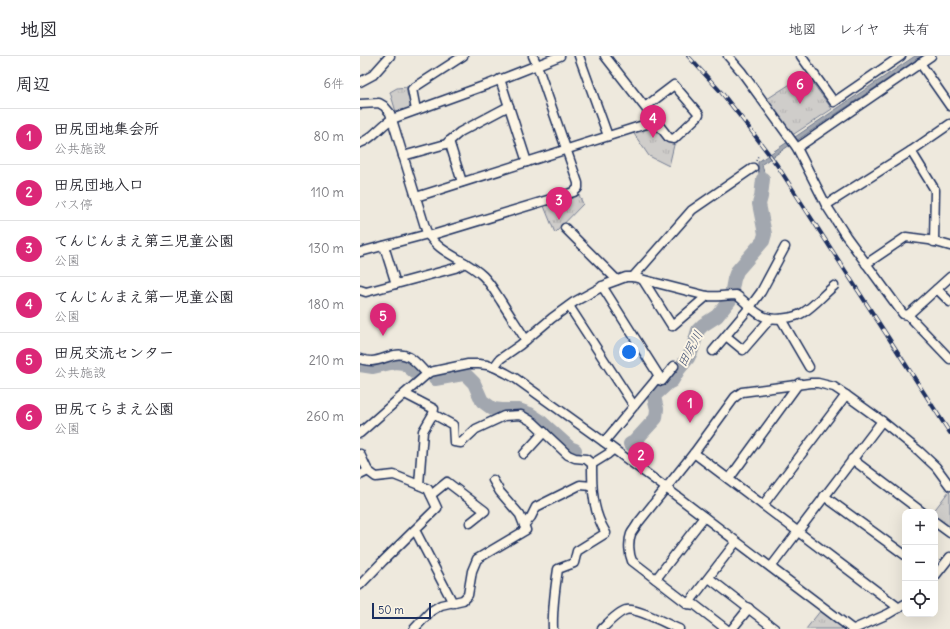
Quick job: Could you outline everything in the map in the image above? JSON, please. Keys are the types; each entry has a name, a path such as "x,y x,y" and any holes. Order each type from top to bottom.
{"street":[{"path":"360,82 373,75 390,56"},
{"path":"416,110 412,89 463,56"},
{"path":"360,252 429,236 574,192 578,188 578,183 567,149 533,56"},
{"path":"360,144 366,142 392,119 500,80 560,56"},
{"path":"578,56 608,136"},
{"path":"606,56 669,138 674,139 693,122 699,114 674,85 646,107"},
{"path":"728,56 742,71 794,144 826,205 866,264 903,314 908,315 950,359"},
{"path":"801,56 834,102 902,56"},
{"path":"794,144 931,56"},
{"path":"920,63 950,106"},
{"path":"500,80 527,162"},
{"path":"360,104 379,103 382,104 390,113 429,236 444,251 475,269 487,280 526,340"},
{"path":"403,156 446,144 455,135 509,106"},
{"path":"416,197 656,121"},
{"path":"826,205 911,151 950,124"},
{"path":"449,142 462,182"},
{"path":"911,151 935,190 934,242"},
{"path":"633,277 692,210 753,168"},
{"path":"565,228 617,280"},
{"path":"866,264 906,238 929,240 950,246"},
{"path":"384,246 396,284"},
{"path":"713,351 761,292 785,247"},
{"path":"360,290 366,292 455,268 464,263"},
{"path":"494,367 500,359 552,318 582,297 602,286 626,277 633,277 707,296 717,297 732,295 764,317 770,319 781,319 804,312 834,286"},
{"path":"908,315 950,277"},
{"path":"643,280 672,326 707,296"},
{"path":"602,286 659,376 604,442"},
{"path":"937,289 950,302"},
{"path":"569,306 634,406"},
{"path":"726,336 743,350 770,319"},
{"path":"781,319 809,367"},
{"path":"360,359 372,361 401,354 408,356 427,374"},
{"path":"360,433 427,374 468,364 494,367 515,378 604,442 853,629 902,606 798,531 694,453"},
{"path":"656,380 662,381 674,366"},
{"path":"726,629 695,605 688,604 632,561 630,555 630,538 631,533 638,523 694,453 735,397 742,392 811,382 834,388 882,421 927,458 936,467 950,486"},
{"path":"729,479 799,384"},
{"path":"405,394 434,409 433,414 423,431 419,485"},
{"path":"763,505 846,395"},
{"path":"433,414 453,425 454,442 461,443 476,429 504,416 521,415 533,422 568,455 575,458 586,459 592,464"},
{"path":"771,567 882,421"},
{"path":"524,454 544,432"},
{"path":"592,464 613,450"},
{"path":"360,454 368,471 376,477 394,476 428,489 437,508 360,586"},
{"path":"852,460 918,509"},
{"path":"553,629 558,569 574,563 577,552 606,533 598,518 594,503 592,464"},
{"path":"360,475 368,471"},
{"path":"414,629 430,611 441,605 463,600 468,595 472,571 478,559 526,530 520,515 500,492 493,480"},
{"path":"431,495 447,482 485,511 470,523"},
{"path":"524,525 531,517 536,507 580,485 592,486"},
{"path":"824,496 902,553"},
{"path":"656,579 704,517"},
{"path":"938,524 950,533"},
{"path":"415,530 453,603"},
{"path":"688,604 736,542"},
{"path":"938,572 950,557"},
{"path":"709,578 776,629"},
{"path":"732,629 749,608"},
{"path":"602,629 620,612 628,609 637,611 679,629"}],"green space":[{"path":"806,74 832,109 791,136 767,99"},
{"path":"407,87 407,93 411,103 410,107 408,109 396,112 390,92 397,88"},
{"path":"655,122 674,145 669,166 649,156 632,131"},
{"path":"579,195 583,204 555,233 544,206"},
{"path":"949,491 950,529 938,520 938,509 935,509"},
{"path":"821,610 842,627 842,629 806,629"}],"shaded area":[{"path":"915,56 922,56 762,164 766,181 763,197 758,197 761,180 758,170 758,162"}],"waterway":[{"name":"田尻川","path":"630,444 634,442 656,418 657,409 654,397 672,381 688,358 698,330 717,316 730,300 737,271 763,241 765,234 759,204 763,179"},
{"name":"田尻川","path":"360,365 373,367 395,362 404,363 416,373"},
{"name":"田尻川","path":"435,379 463,374 467,376 474,383 482,401 493,409 519,410 530,414 539,420 570,448 575,450"}],"railway":[{"path":"688,56 721,92 777,165 950,433"}],"place":[{"name":"田尻てらまえ公園","path":"800,104"},
{"name":"てんじんまえ第一児童公園","path":"653,138"},
{"name":"てんじんまえ第三児童公園","path":"559,220"},
{"name":"田尻交流センター","path":"383,336"},
{"name":"田尻団地集会所","path":"690,423"},
{"name":"田尻団地入口","path":"641,475"}]}
